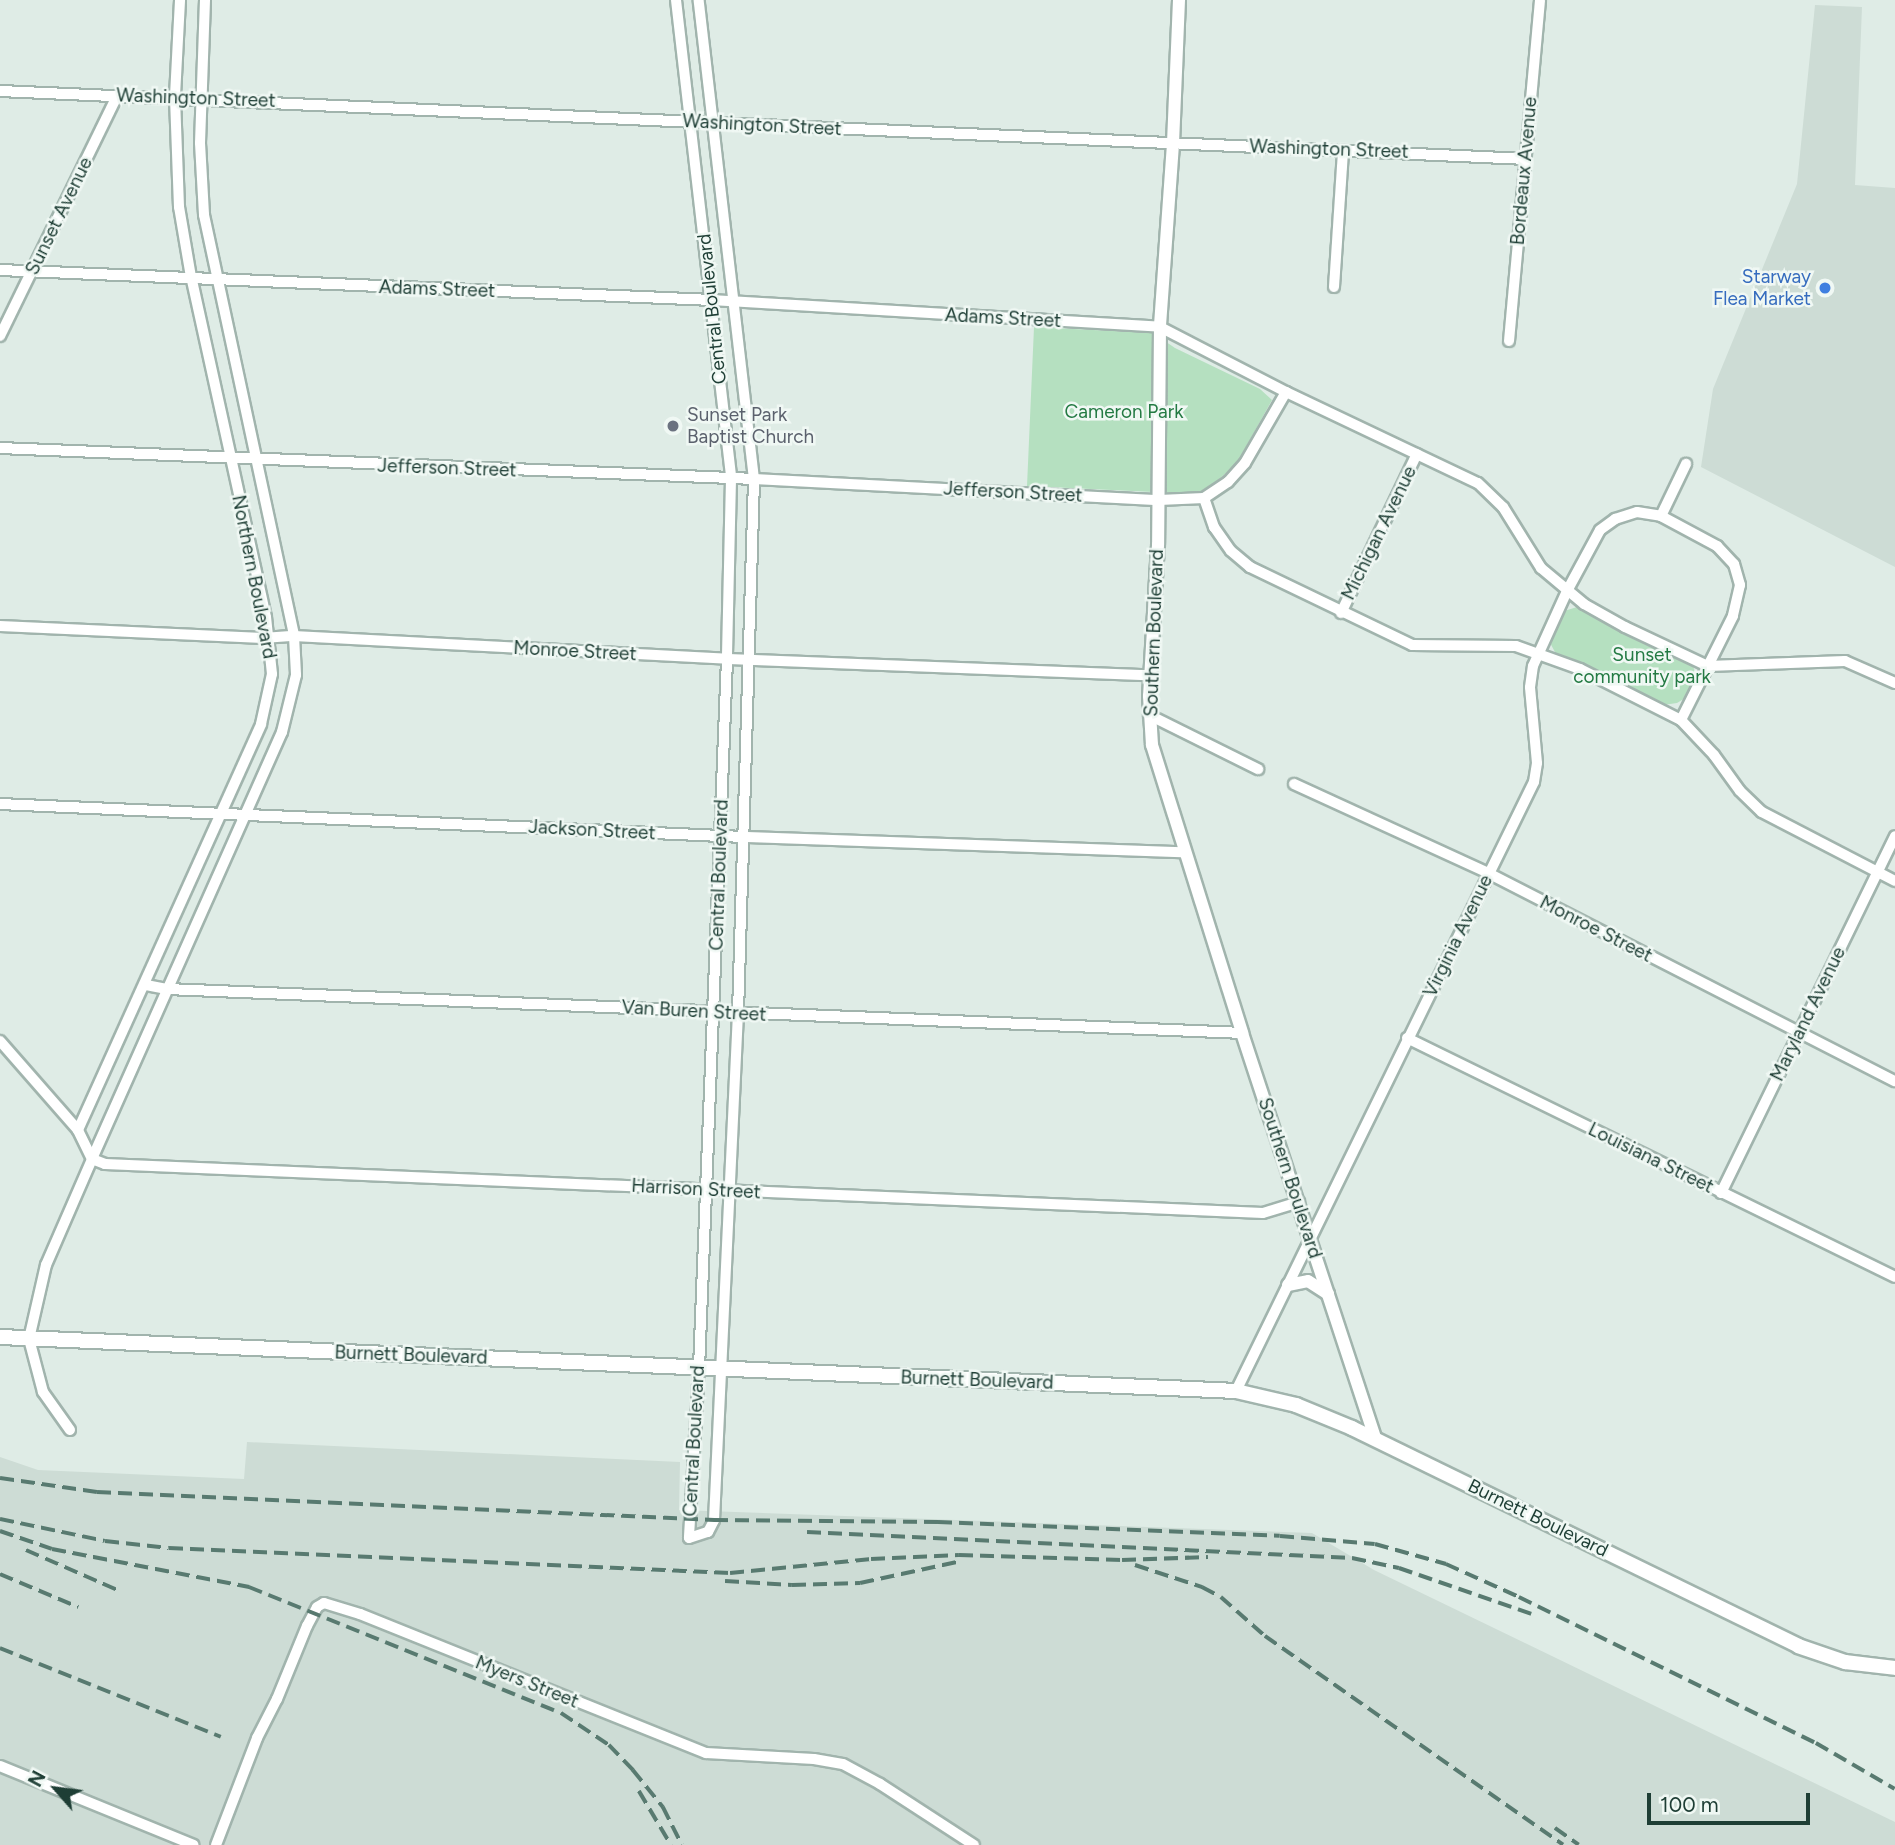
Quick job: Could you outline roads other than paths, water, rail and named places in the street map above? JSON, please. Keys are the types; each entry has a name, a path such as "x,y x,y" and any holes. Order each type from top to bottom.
{"main road":[{"name":"Burnett Boulevard","path":"0,1337 1236,1391 1296,1405 1376,1440 1798,1646 1833,1659 1895,1668"}],"street":[{"name":"Northern Boulevard","path":"78,1130 222,813 266,707 272,674 270,637 191,277 176,175 180,0"},
{"name":"Northern Boulevard","path":"29,1339 46,1265 246,813 292,699 296,676 294,636 204,215 201,99 205,0"},
{"name":"Central Boulevard","path":"676,0 731,479 727,659 699,1368 689,1538 708,1532 715,1520 738,1013 751,659 754,479 736,302 699,0"},
{"name":"Southern Boulevard","path":"1179,0 1173,144 1160,327 1159,500 1149,675 1149,715 1155,760 1376,1440"},
{"name":"Bordeaux Avenue","path":"1509,341 1540,0"},
{"name":"Washington Street","path":"0,91 176,96 1524,159"},
{"name":"Sunset Avenue","path":"0,336 117,96"},
{"path":"1334,287 1343,150"},
{"name":"Adams Street","path":"0,270 712,300 1160,327 1286,392 1478,483 1503,507 1541,568 1567,591 1625,627 1708,666 1845,661 1895,683"},
{"path":"1286,392 1245,463 1228,482 1204,498 1214,527 1231,551 1250,567 1412,645 1516,646 1580,669 1681,720 1714,755 1740,791 1762,812 1895,881"},
{"name":"Jefferson Street","path":"0,448 754,479 1159,500 1204,498"},
{"name":"Michigan Avenue","path":"1341,613 1417,454"},
{"path":"1661,516 1686,464"},
{"name":"Virginia Avenue","path":"1236,1391 1534,782 1537,763 1530,687 1533,666 1567,591 1600,530 1615,519 1637,512 1661,516 1717,546 1734,564 1740,585 1732,616 1681,720"},
{"name":"Monroe Street","path":"0,626 294,636 727,659 1149,675"},
{"path":"1149,715 1258,769"},
{"name":"Monroe Street","path":"1294,784 1488,873 1895,1081"},
{"name":"Jackson Street","path":"0,804 744,837 1184,852"},
{"name":"Maryland Avenue","path":"1721,1193 1895,836"},
{"name":"Van Buren Street","path":"146,985 167,989 1242,1033"},
{"name":"Louisiana Street","path":"1407,1038 1895,1278"},
{"path":"0,1041 78,1130 92,1159"},
{"name":"Harrison Street","path":"92,1159 105,1164 1263,1213 1299,1202"},
{"path":"1288,1285 1308,1281 1328,1295"},
{"path":"29,1339 43,1392 70,1430"},
{"name":"Myers Street","path":"216,1845 257,1738 277,1699 307,1626 317,1607 324,1603 360,1614 706,1753 814,1759 843,1764 890,1790 974,1845"},
{"path":"0,1766 194,1845"}],"railway":[{"path":"0,1478 97,1492 714,1520 938,1522 1280,1536 1375,1544 1446,1564 1519,1597 1816,1743 1895,1789"},
{"path":"0,1519 105,1541 169,1548 730,1573 871,1559 959,1555 1122,1560 1208,1557"},
{"path":"0,1531 52,1549 249,1587 561,1713 609,1745 633,1770 663,1807 682,1845"},
{"path":"807,1532 1352,1558 1399,1568 1535,1615"},
{"path":"26,1550 120,1591"},
{"path":"725,1581 792,1585 860,1583 957,1562"},
{"path":"1135,1565 1202,1587 1221,1597 1265,1636 1563,1845"},
{"path":"0,1574 78,1607"},
{"path":"0,1648 221,1737"},
{"path":"639,1791 671,1845"},
{"path":"1555,1828 1579,1845"}],"place":[{"name":"Starway Flea Market","path":"1825,288"},
{"name":"Sunset Park Baptist Church","path":"673,426"}],"park label":[{"name":"Cameron Park","path":"1124,412"},
{"name":"Sunset community park","path":"1642,666"}]}
